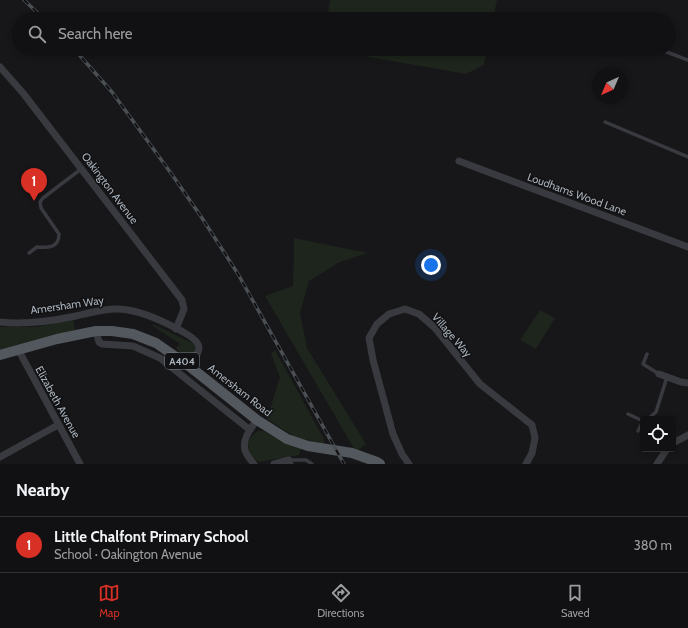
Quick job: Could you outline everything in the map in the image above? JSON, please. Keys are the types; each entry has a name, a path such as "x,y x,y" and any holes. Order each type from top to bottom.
{"main road":[{"name":"Amersham Road","path":"0,355 57,339 96,331 112,331 132,334 156,343 189,366 257,420 287,438 308,446 352,453 380,464"}],"street":[{"name":"Oakington Avenue","path":"0,67 23,93 182,300 184,309 176,328"},
{"name":"Loudhams Wood Lane","path":"459,161 688,247"},
{"name":"Village Way","path":"409,464 402,454 393,434 373,360 369,338 377,324 389,314 405,309 419,314 435,328 480,384 532,425 535,438 532,453 526,464"},
{"name":"Amersham Way","path":"0,322 44,322 104,310 128,310 176,328 196,340 199,346 199,353 189,366"},
{"path":"96,331 99,342 102,344 133,346 160,358 250,430"},
{"name":"Elizabeth Avenue","path":"18,350 80,464"},
{"path":"659,374 688,383"},
{"path":"254,464 245,450 244,441 257,420"},
{"path":"0,457 58,425"},
{"path":"676,442 688,436"},
{"path":"658,464 665,452"},
{"path":"274,464 290,462"}],"lane":[{"path":"676,55 688,60"},
{"path":"605,122 688,157"},
{"path":"29,253 37,247 49,248 56,244 59,239 59,234 41,208 40,202 43,198 82,169"},
{"path":"647,354 643,364 659,374"},
{"path":"651,416 656,412 667,377"},
{"path":"628,414 640,420"},
{"path":"638,431 640,427"},
{"path":"290,462 306,460 312,464"}],"shaded area":[{"path":"330,0 497,0 494,12 328,12"},
{"path":"364,56 486,56 484,65 466,74"},
{"path":"294,238 368,253 340,262 309,281 300,313 307,348 366,444 356,452 265,296 293,286"},
{"path":"540,310 555,318 536,349 520,340"},
{"path":"73,319 75,330 0,351 0,327 37,327"},
{"path":"153,324 194,344 196,350 190,359 184,357 176,348 180,344 153,326"},
{"path":"275,350 324,439 324,444 295,437 267,419 280,377 271,354"},
{"path":"258,431 263,431 279,440 301,449 299,455 259,462 251,455 248,446 250,438"}],"railway":[{"path":"24,0 37,12"},
{"path":"80,56 112,92 202,218 238,274 344,464"}],"place":[{"name":"Little Chalfont Primary School","path":"34,201"}]}
